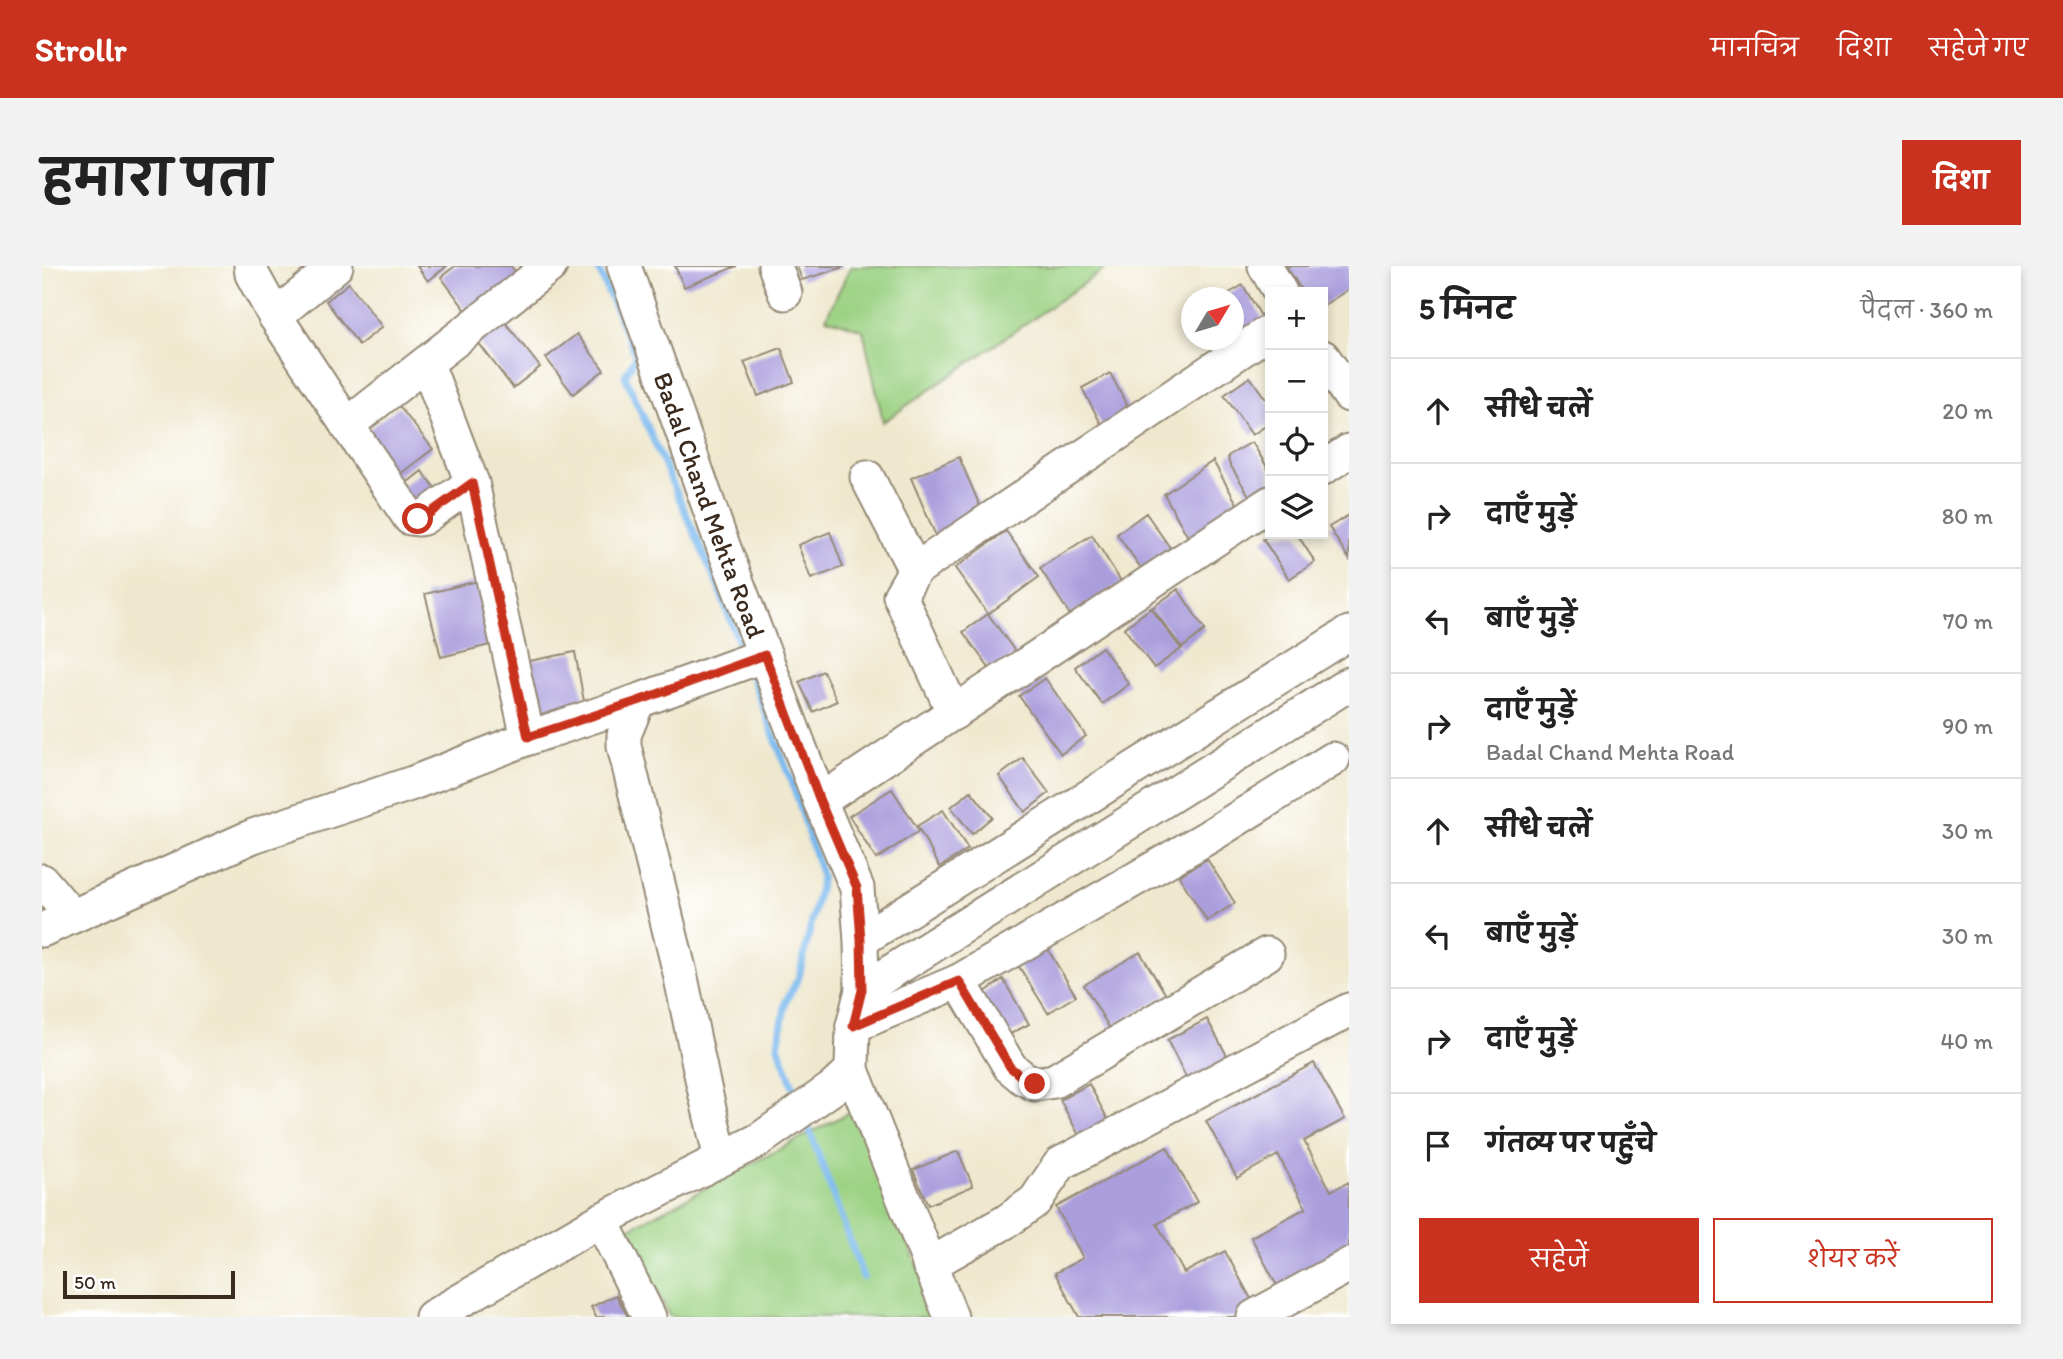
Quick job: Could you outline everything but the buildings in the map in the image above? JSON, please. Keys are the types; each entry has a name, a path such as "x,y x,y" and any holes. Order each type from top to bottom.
{"street":[{"path":"251,266 275,316 411,518 423,518 472,483"},
{"path":"275,316 336,266"},
{"path":"346,425 550,266"},
{"name":"Badal Chand Mehta Road","path":"624,266 719,535 749,661 820,801 857,888 862,990 843,1079"},
{"path":"1265,266 1277,287"},
{"path":"954,713 900,596 915,570 1265,334"},
{"path":"426,364 472,483 528,737"},
{"path":"1328,364 1349,395"},
{"path":"1328,465 1349,451"},
{"path":"867,477 915,570"},
{"path":"820,801 1265,506"},
{"path":"861,940 1349,633"},
{"path":"42,881 56,923 253,835 413,783 528,737 749,661"},
{"path":"862,990 1349,684"},
{"path":"638,701 624,734 624,747 680,973 702,1083 721,1159"},
{"path":"853,1026 959,981 1208,837 1334,759"},
{"path":"959,981 1010,1067 1035,1084 1054,1081 1267,954"},
{"path":"929,1265 1007,1221 1035,1201 1060,1164 1349,1010"},
{"path":"432,1317 601,1220 759,1140 843,1079 951,1317"},
{"path":"601,1220 649,1317"},
{"path":"1254,1317 1349,1265"}],"green space":[{"path":"851,266 1109,266 883,422 863,330 826,318"},
{"path":"854,1110 938,1317 670,1317 626,1230"}],"waterway":[{"path":"597,266 636,356 625,376 718,586 743,654"},
{"path":"749,669 797,797 822,877 799,977 786,1001 778,1046 798,1100"},
{"path":"805,1118 863,1277"}],"route":[{"path":"418,519 472,483 528,737 765,655 820,801 857,888 862,990 853,1026 959,981 1010,1067 1035,1084"}]}
